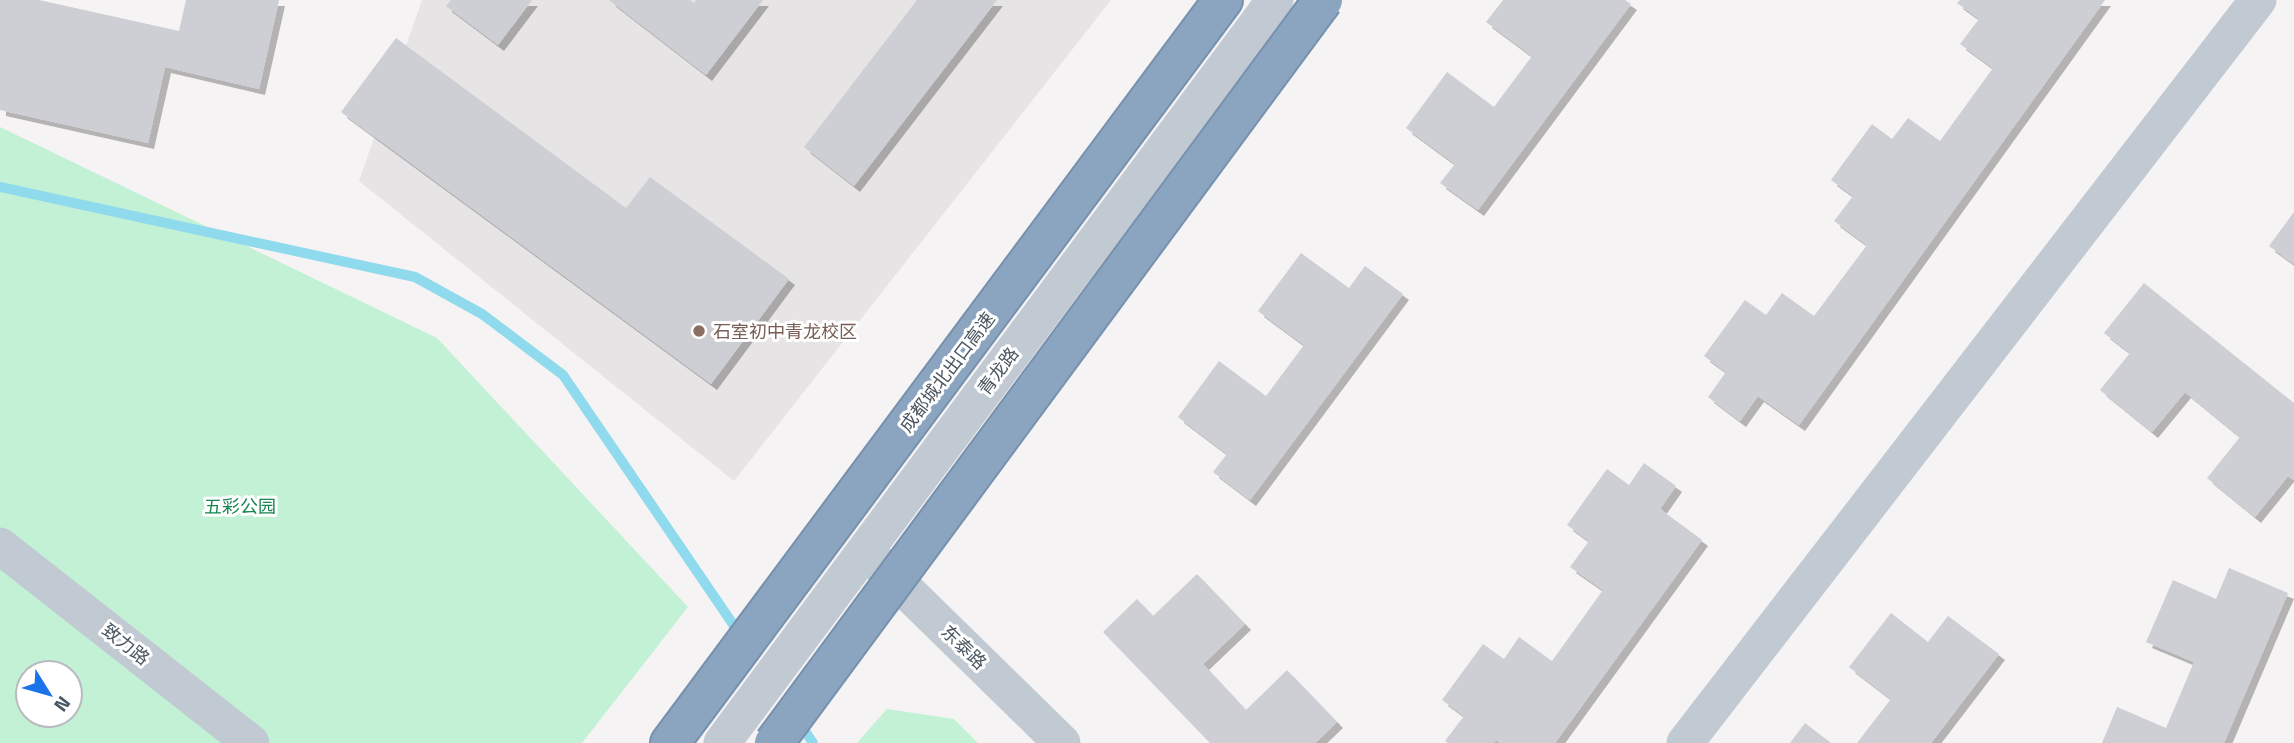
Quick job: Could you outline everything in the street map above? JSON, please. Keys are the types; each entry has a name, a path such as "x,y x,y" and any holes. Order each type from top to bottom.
{"highway":[{"name":"成都城北出口高速","path":"670,743 1223,0"},
{"path":"774,743 1324,0"}],"street":[{"name":"青龙路","path":"722,743 1275,0"},
{"path":"1685,743 2258,0"},
{"name":"致力路","path":"0,546 251,743"},
{"name":"东泰路","path":"865,551 1062,743"}],"shaded area":[{"name":"石室初中青龙校区","path":"422,0 1111,0 734,481 359,181"}],"green space":[{"name":"五彩公园","path":"0,127 437,338 688,607 582,743 0,743"},
{"path":"887,709 954,719 978,743 857,743"}],"building":[{"path":"0,0 39,0 179,31 186,0 279,0 259,89 165,67 148,143 0,110"},
{"path":"451,0 532,0 498,45 446,6"},
{"path":"609,0 690,0 694,3 696,0 763,0 706,75"},
{"path":"917,0 997,0 854,186 804,147"},
{"path":"1503,0 1625,0 1631,4 1478,210 1440,183 1455,164 1406,128 1447,72 1494,107 1532,56 1486,22"},
{"path":"1960,0 2105,0 1799,425 1758,396 1740,421 1708,397 1726,372 1704,356 1745,300 1766,315 1782,293 1814,316 1867,245 1834,221 1853,196 1831,180 1872,124 1892,139 1908,118 1940,141 1993,68 1960,44 1979,19 1957,3"},
{"path":"396,38 626,208 650,177 789,279 711,384 341,112"},
{"path":"2294,212 2294,264 2269,246"},
{"path":"1301,253 1349,288 1365,266 1403,294 1250,500 1213,472 1227,454 1178,417 1219,361 1266,396 1304,345 1258,311"},
{"path":"2144,283 2294,403 2294,480 2288,476 2255,517 2207,478 2240,437 2185,392 2152,432 2100,390 2130,353 2104,333"},
{"path":"1644,463 1676,486 1660,509 1702,540 1555,743 1445,741 1464,716 1442,700 1483,644 1504,659 1519,637 1552,661 1603,590 1570,567 1589,541 1567,525 1607,469 1629,485"},
{"path":"2229,568 2288,593 2224,743 2102,743 2117,707 2166,728 2194,662 2146,642 2173,580 2216,599"},
{"path":"1197,574 1245,624 1203,664 1246,710 1287,670 1337,722 1315,743 1210,743 1103,632 1137,599 1153,616"},
{"path":"1891,613 1928,642 1948,616 1999,654 1931,743 1857,743 1891,699 1849,667"},
{"path":"1805,723 1831,743 1790,743"}],"waterway":[{"path":"0,187 415,277 482,314 563,375 741,636"},
{"path":"799,722 813,743"}],"place":[{"name":"石室初中青龙校区","path":"699,331"}]}
